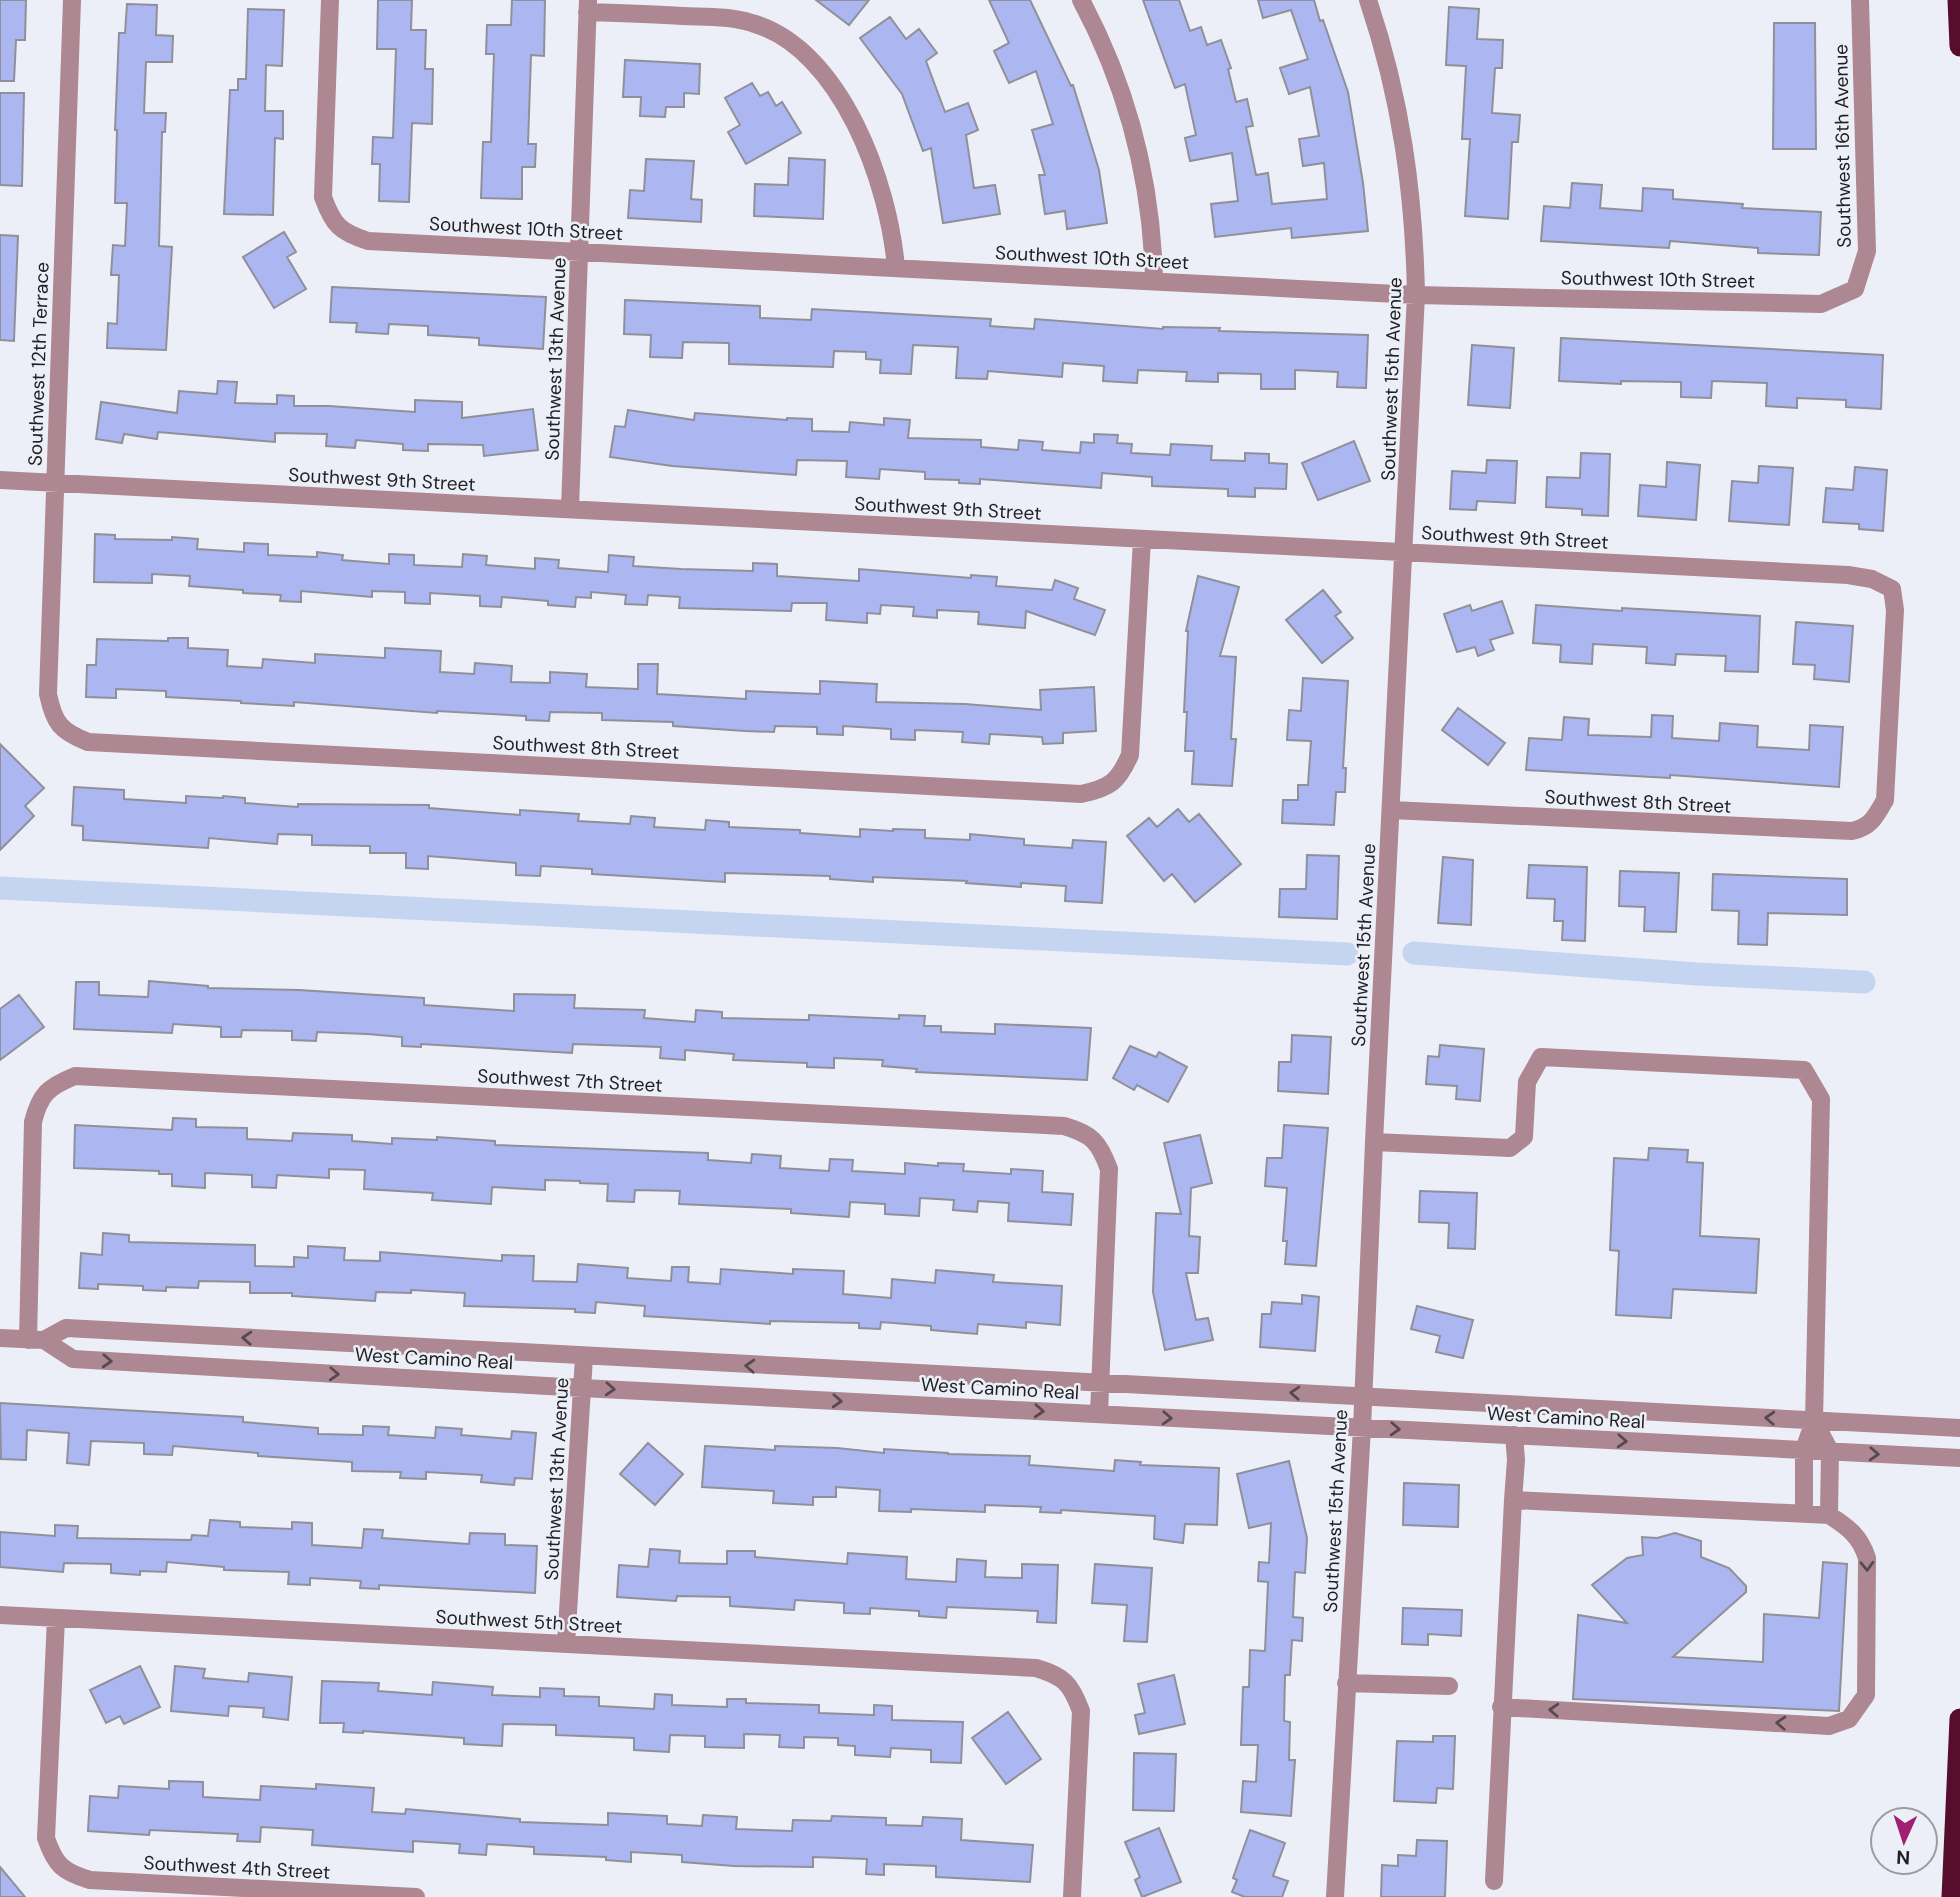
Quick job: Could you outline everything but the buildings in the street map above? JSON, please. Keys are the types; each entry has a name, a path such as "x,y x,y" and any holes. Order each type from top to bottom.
{"highway":[{"path":"1958,0 1960,46"},
{"path":"1952,1897 1960,1719"}],"street":[{"name":"Southwest 12th Terrace","path":"61,726 52,716 48,694 72,0"},
{"name":"Southwest 10th Street","path":"330,0 323,197 331,219 347,234 368,241 1416,295 1821,304 1854,289"},
{"path":"1081,0 1096,28 1119,84 1137,142 1148,201 1154,281"},
{"name":"Southwest 15th Avenue","path":"1335,1897 1362,1428 1416,295 1415,230 1407,158 1390,75 1368,0"},
{"name":"Southwest 16th Avenue","path":"1854,289 1867,251 1860,0"},
{"path":"588,6 729,18 766,29 798,48 840,98 860,133 876,170 887,208 896,268"},
{"name":"Southwest 13th Avenue","path":"570,509 588,6"},
{"name":"Southwest 9th Street","path":"0,480 1848,575 1872,579 1892,589 1895,610 1885,800 1876,816"},
{"name":"Southwest 8th Street","path":"61,726 67,734 88,743 1081,794 1103,790 1121,776 1130,755 1142,539"},
{"name":"Southwest 8th Street","path":"1391,810 1852,831 1866,828 1876,816"},
{"path":"1374,1142 1510,1149 1524,1137 1527,1082 1541,1057 1804,1070 1821,1099 1814,1421 1804,1450 1804,1513"},
{"name":"Southwest 7th Street","path":"36,1340 33,1122 38,1101 54,1084 75,1076 1064,1126 1084,1132 1101,1147 1109,1169 1100,1383"},
{"name":"West Camino Real","path":"36,1340 66,1328 1960,1428"},
{"name":"West Camino Real","path":"0,1338 36,1340 74,1359 582,1388 1960,1458"},
{"name":"Southwest 13th Avenue","path":"566,1644 584,1357"},
{"path":"1099,1414 1100,1383"},
{"path":"1814,1421 1830,1451 1829,1515"},
{"path":"1494,1881 1516,1460 1514,1435"},
{"path":"1501,1707 1829,1726 1849,1719 1866,1695 1867,1558 1863,1543 1850,1528 1829,1515 1513,1500"},
{"name":"Southwest 5th Street","path":"0,1615 1036,1668 1056,1674 1073,1690 1081,1711 1072,1897"},
{"name":"Southwest 4th Street","path":"56,1618 46,1838 53,1859 70,1874 90,1880 416,1897"},
{"path":"1346,1684 1450,1686"}],"waterway":[{"path":"0,888 1347,954"},
{"path":"1414,953 1697,974 1864,982"}]}
